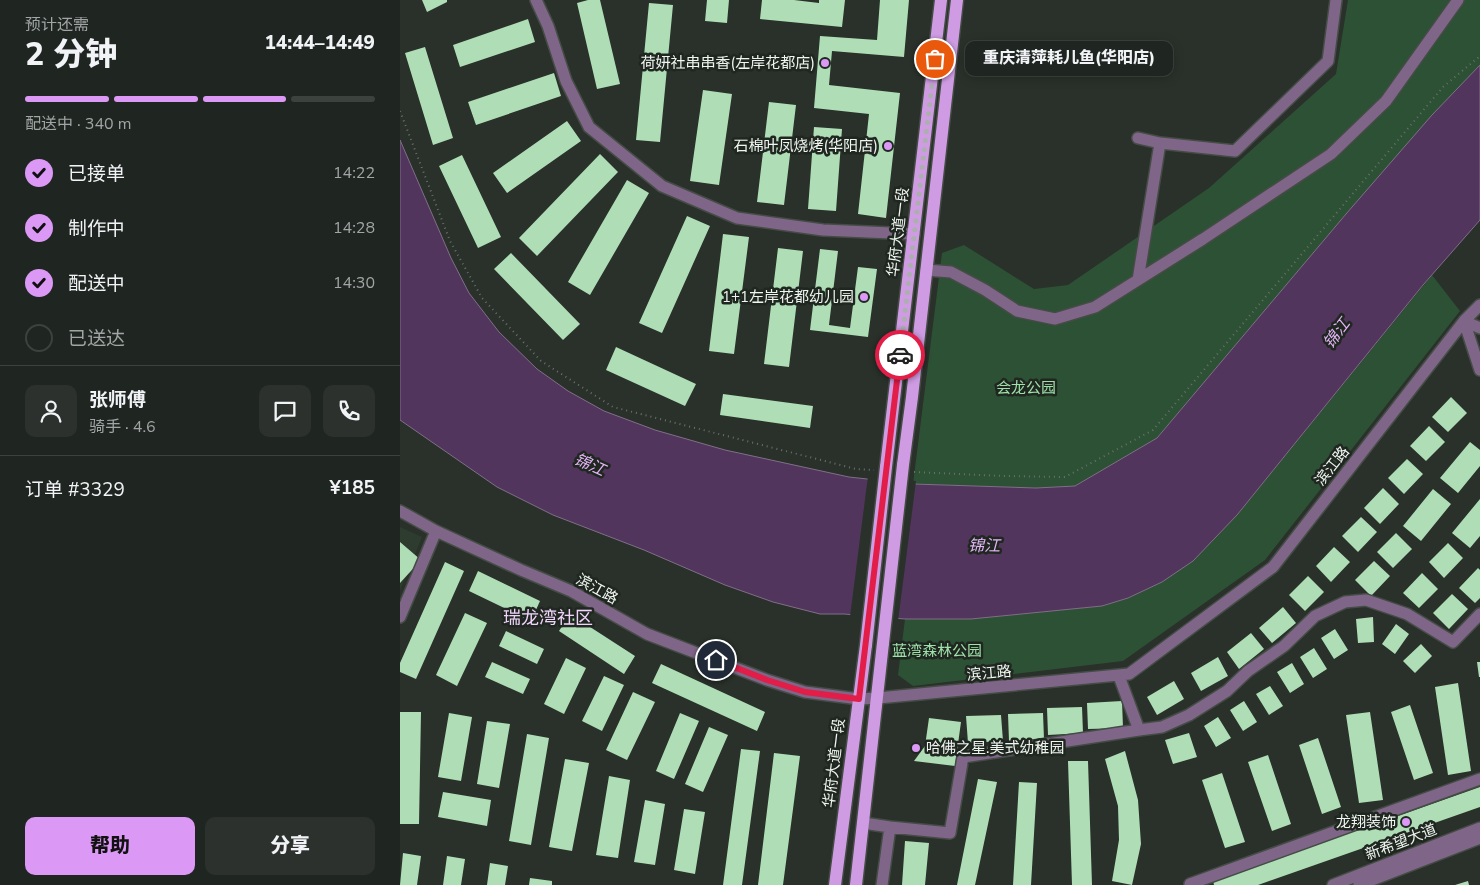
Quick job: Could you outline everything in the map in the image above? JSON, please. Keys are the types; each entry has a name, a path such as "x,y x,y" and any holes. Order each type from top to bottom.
{"main road":[{"name":"华府大道一段","path":"835,885 866,645 941,0"},
{"path":"856,885 957,0"}],"street":[{"path":"536,0 548,26 566,81 589,127 662,186 737,218 823,230 914,234"},
{"path":"1138,138 1160,143 1235,151 1328,60 1336,0"},
{"path":"926,270 951,272 985,290 1017,311 1055,319 1095,307 1203,239 1331,154 1386,101 1458,0"},
{"path":"1138,280 1160,143"},
{"name":"滨江路","path":"400,512 520,570 571,591 647,634 767,680 805,692 859,699 878,698 1129,674 1273,567 1464,321 1480,306"},
{"path":"1464,321 1480,328"},
{"path":"1464,321 1480,370"},
{"path":"400,617 436,531"},
{"path":"863,823 950,833 963,757 1162,727 1189,716 1227,691 1248,671 1284,646 1315,616 1344,602 1366,600 1407,614 1453,642 1480,614"},
{"path":"1118,676 1139,730"},
{"path":"1189,885 1480,779"},
{"path":"882,885 890,827"},
{"name":"新希望大道","path":"1333,885 1480,828"},
{"path":"1359,885 1480,838"}],"shaded area":[{"path":"400,527 422,537 400,590"}],"green space":[{"name":"会龙公园","path":"1348,0 1480,0 1480,65 1346,214 1157,438 1075,486 1036,488 913,484 942,253 964,245 1034,289 1068,285 1209,188 1336,74"},
{"name":"蓝湾森林公园","path":"1432,275 1460,311 1265,560 1123,661 913,686 898,675 905,619 971,619 1102,606 1128,598 1162,582 1237,515"}],"water":[{"name":"锦江","path":"1480,65 1480,220 1423,285 1237,515 1193,561 1162,582 1128,598 1102,606 971,619 905,619 820,614 773,602 725,585 644,550 553,515 497,487 400,420 400,140 451,258 469,293 499,332 537,369 568,391 604,411 655,430 725,450 849,477 913,484 1036,488 1075,486 1157,438 1346,214 1432,115"}],"pier":[{"path":"868,476 916,481 898,621 850,617"}],"building":[{"path":"422,0 447,0 447,2 427,12"},
{"path":"588,0 600,0 620,84 597,89 577,3"},
{"path":"707,0 729,0 727,23 705,21"},
{"path":"762,0 794,0 819,3 819,0 845,0 842,27 760,19"},
{"path":"880,0 909,0 904,57 832,51 829,85 900,93 886,218 858,214 869,114 814,108 820,36 877,40"},
{"path":"649,3 673,5 660,142 636,140"},
{"path":"528,19 535,42 460,67 453,45"},
{"path":"425,47 453,138 433,145 405,53"},
{"path":"554,73 561,96 476,125 468,102"},
{"path":"703,90 732,94 719,185 690,181"},
{"path":"769,102 796,105 784,205 757,202"},
{"path":"567,121 581,141 507,193 493,173"},
{"path":"814,127 842,129 836,211 808,209"},
{"path":"600,154 618,172 537,256 519,238"},
{"path":"462,155 501,237 478,248 439,166"},
{"path":"627,180 649,193 590,295 568,282"},
{"path":"687,216 710,226 662,333 639,323"},
{"path":"723,234 749,237 734,354 709,351"},
{"path":"778,248 803,251 789,367 764,364"},
{"name":"1+1左岸花都幼儿园","path":"820,249 838,251 829,325 850,328 858,267 877,269 868,337 810,330"},
{"path":"511,253 580,324 563,340 494,269"},
{"path":"616,347 696,384 685,406 606,370"},
{"path":"723,394 813,406 810,428 720,415"},
{"path":"1451,397 1467,413 1448,432 1432,417"},
{"path":"1429,426 1445,442 1426,461 1410,446"},
{"path":"1470,442 1480,450 1480,466 1458,493 1440,478"},
{"path":"1407,459 1423,474 1404,494 1388,478"},
{"path":"1383,488 1399,504 1380,524 1364,508"},
{"path":"1433,489 1451,504 1421,541 1403,526"},
{"path":"1480,499 1480,536 1470,548 1452,533"},
{"path":"1361,517 1377,532 1358,552 1342,536"},
{"path":"1396,533 1412,549 1393,568 1377,552"},
{"path":"400,542 421,560 400,583"},
{"path":"1448,543 1463,558 1444,578 1429,562"},
{"path":"1334,547 1350,562 1331,582 1316,566"},
{"path":"1374,561 1390,576 1371,596 1355,580"},
{"path":"445,562 464,571 416,679 400,672 400,663"},
{"path":"1478,568 1480,570 1480,598 1475,603 1459,588"},
{"path":"478,571 540,601 531,621 469,591"},
{"path":"1422,573 1438,589 1419,608 1403,593"},
{"path":"1308,576 1324,592 1305,611 1289,595"},
{"path":"1452,594 1468,609 1449,629 1433,613"},
{"path":"1283,607 1296,623 1272,643 1259,628"},
{"path":"465,613 487,623 457,686 436,675"},
{"path":"570,614 635,656 624,674 559,631"},
{"path":"1373,617 1374,642 1358,643 1356,619"},
{"path":"1396,624 1409,634 1395,654 1382,644"},
{"path":"1335,629 1348,650 1334,659 1321,638"},
{"path":"506,631 544,649 537,664 499,646"},
{"path":"1251,633 1264,649 1239,669 1227,652"},
{"path":"1421,644 1432,656 1415,673 1403,661"},
{"path":"1314,648 1327,669 1313,678 1300,657"},
{"path":"1218,657 1228,676 1201,691 1191,673"},
{"path":"566,658 586,668 564,714 544,704"},
{"path":"492,662 530,679 523,694 485,677"},
{"path":"1477,662 1480,662 1480,677 1479,677"},
{"path":"1292,663 1304,684 1290,693 1277,672"},
{"path":"661,664 765,712 757,731 652,683"},
{"path":"604,676 624,685 602,731 582,721"},
{"path":"1174,681 1184,699 1157,715 1147,697"},
{"path":"1458,683 1471,771 1448,775 1435,687"},
{"path":"1270,686 1283,706 1269,715 1256,694"},
{"path":"633,692 655,702 627,760 606,750"},
{"path":"1122,701 1123,728 1088,729 1087,703"},
{"path":"1244,701 1257,722 1243,731 1230,710"},
{"path":"1410,705 1433,773 1414,780 1391,712"},
{"path":"1082,707 1083,733 1048,735 1047,708"},
{"path":"400,712 421,712 419,824 400,824"},
{"path":"1370,712 1383,800 1359,803 1346,715"},
{"path":"449,713 472,717 461,781 438,777"},
{"path":"680,713 699,721 674,779 656,771"},
{"path":"1043,713 1044,739 1009,741 1008,714"},
{"path":"1001,715 1003,741 968,743 966,716"},
{"path":"1218,717 1231,738 1216,747 1204,726"},
{"path":"929,718 961,722 955,766 914,761 925,746"},
{"path":"487,721 510,724 499,788 477,784"},
{"path":"709,727 728,735 703,792 685,784"},
{"path":"1189,733 1197,757 1173,764 1165,740"},
{"path":"527,734 549,738 531,845 509,841"},
{"path":"1318,738 1341,807 1322,814 1299,745"},
{"path":"741,749 760,751 742,885 723,885"},
{"path":"1125,751 1138,800 1141,844 1132,885 1112,881 1119,840 1118,806 1105,759"},
{"path":"774,753 800,756 783,885 758,885"},
{"path":"1268,755 1291,824 1272,831 1248,762"},
{"path":"565,759 589,763 572,851 549,847"},
{"path":"1068,761 1088,761 1092,885 1072,885"},
{"path":"1222,773 1245,842 1225,848 1202,780"},
{"path":"609,776 630,780 618,858 596,855"},
{"path":"978,779 997,782 975,885 957,885"},
{"path":"1019,782 1037,783 1031,885 1013,885"},
{"path":"1480,787 1480,807 1258,885 1214,885 1213,881"},
{"path":"443,792 491,800 487,826 438,817"},
{"path":"645,800 665,804 655,865 634,862"},
{"path":"684,809 705,812 695,874 674,870"},
{"path":"905,841 929,843 925,885 902,885"},
{"path":"403,853 421,856 417,885 400,885"},
{"path":"447,856 465,859 461,885 443,885"},
{"path":"490,863 508,866 505,885 487,885"},
{"path":"530,878 552,881 552,885 529,885"},
{"path":"1468,881 1469,885 1455,885"}],"way so far":[{"path":"900,355 935,59"}],"place":[{"name":"重庆清萍耗儿鱼(华阳店)","path":"935,59"},
{"name":"荷妍社串串香(左岸花都店)","path":"825,63"},
{"name":"石棉叶凤烧烤(华阳店)","path":"888,146"},
{"name":"1+1左岸花都幼儿园","path":"864,297"},
{"name":"哈佛之星.美式幼稚园","path":"916,748"},
{"name":"龙翔装饰","path":"1406,822"}],"district":[{"name":"瑞龙湾社区","path":"548,618"}],"route":[{"path":"716,660 767,680 805,692 859,699 900,355"}]}
